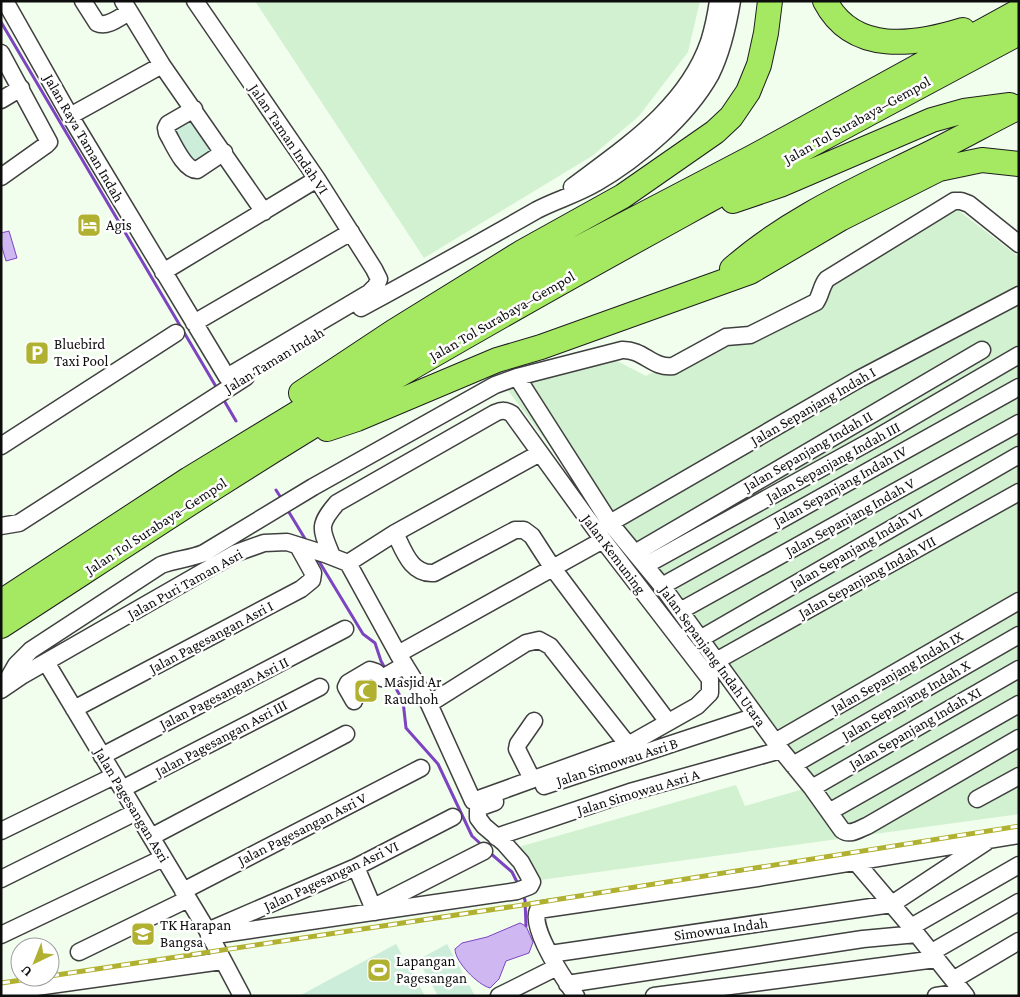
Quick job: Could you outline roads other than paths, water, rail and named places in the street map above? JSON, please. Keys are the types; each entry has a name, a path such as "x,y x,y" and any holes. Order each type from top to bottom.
{"highway":[{"path":"189,479 212,457 258,422 393,332 524,251 624,196 695,148 731,117 748,92 759,65 770,1"},
{"path":"551,236 571,234 705,156 745,118 768,78 779,26 781,1"},
{"path":"825,1 847,29 873,40 906,43 934,39 1019,10"},
{"name":"Jalan Tol Surabaya–Gempol","path":"1,602 189,479 406,347 558,259 753,157 1019,10"},
{"name":"Jalan Tol Surabaya–Gempol","path":"1,626 183,508 349,404 553,287 1019,33"},
{"path":"686,214 712,208 780,185 940,117 964,111 1019,105"},
{"path":"712,286 747,256 826,204 939,149 1019,105"},
{"path":"298,436 328,429 357,419 497,360 541,347 750,272 840,219 939,169 982,160 1019,164"}],"street":[{"name":"Jalan Raya Taman Indah","path":"5,1 70,116 228,382"},
{"path":"83,1 97,23 103,25 126,6 162,64 264,212"},
{"name":"Jalan Taman Indah VI","path":"196,1 317,179 379,279 376,286 369,293 228,382"},
{"name":"Jalan Taman Indah","path":"552,202 650,128 684,88 697,68 709,42 718,1"},
{"name":"Jalan Taman Indah","path":"1,526 18,523 213,397 228,382 552,202 595,184 627,164 658,139 674,122 711,74 721,48 732,1"},
{"path":"1,53 49,142 1,177"},
{"path":"70,116 162,64"},
{"path":"1,100 21,88"},
{"path":"194,109 168,124 166,128 167,133 187,166 192,170 197,170 224,152"},
{"path":"163,272 317,179"},
{"path":"2,689 16,665 31,650 142,577 171,561 192,558 204,552 485,390 517,377 622,350 636,351 659,365 673,366 726,337 750,335 816,302 827,279 954,201 969,204 1019,244"},
{"path":"194,323 350,232"},
{"name":"Jalan Sepanjang Indah I","path":"610,523 859,379 1019,295"},
{"path":"1,446 176,333"},
{"name":"Jalan Sepanjang Indah II","path":"635,553 982,350"},
{"name":"Jalan Sepanjang Indah III","path":"646,565 878,437 1019,355"},
{"name":"Jalan Sepanjang Indah Utara","path":"517,377 610,523 662,586 778,746 846,833 852,833 867,826 1019,738"},
{"name":"Jalan Sepanjang Indah IV","path":"662,586 1019,387"},
{"name":"Jalan Kemuning","path":"317,551 324,517 337,503 495,413 501,410 507,411 512,414 603,540 710,680 710,693 697,706 628,745 532,779 476,805"},
{"name":"Jalan Sepanjang Indah V","path":"680,611 1019,423"},
{"path":"208,933 520,890 530,886 532,882 521,862 478,818 476,805 429,704 397,666 348,563 396,533 540,453"},
{"name":"Jalan Sepanjang Indah VI","path":"700,639 1016,456"},
{"name":"Jalan Sepanjang Indah VII","path":"716,661 1019,492"},
{"path":"396,533 412,566 426,573 434,572 515,530 524,530 532,536 552,567 668,722"},
{"path":"354,701 346,687 348,683 370,670 376,672 382,678 397,666 552,567 603,540"},
{"name":"Jalan Puri Taman Asri","path":"46,662 236,553 264,543 288,542 348,563"},
{"name":"Jalan Pagesangan Asri I","path":"74,709 301,589 312,580 317,551"},
{"name":"Jalan Sepanjang Indah IX","path":"778,746 1019,601"},
{"name":"Jalan Pagesangan Asri II","path":"102,756 345,629"},
{"name":"Jalan Sepanjang Indah X","path":"793,765 1019,634"},
{"path":"429,704 526,643 539,640 550,646 628,745"},
{"path":"2,689 46,662"},
{"name":"Jalan Pagesangan Asri","path":"46,662 208,933 237,994"},
{"name":"Jalan Sepanjang Indah XI","path":"812,788 1019,670"},
{"name":"Jalan Pagesangan Asri III","path":"1,831 118,783 320,687"},
{"path":"829,812 1019,704"},
{"name":"Jalan Simowau Asri B","path":"476,805 756,716"},
{"path":"532,779 518,749 518,744 534,721"},
{"path":"151,837 346,734"},
{"name":"Jalan Simowau Asri A","path":"496,837 630,792 778,746"},
{"name":"Jalan Pagesangan Asri V","path":"79,952 421,768"},
{"path":"977,799 1019,776"},
{"path":"2,876 136,812"},
{"name":"Jalan Pagesangan Asri VI","path":"208,933 220,926 356,867 452,817"},
{"path":"1019,834 757,878 538,910 535,916 538,932 571,990 914,930 1019,865"},
{"path":"892,904 990,839"},
{"path":"375,910 484,851"},
{"path":"1,935 163,858"},
{"path":"855,861 961,989"},
{"path":"356,867 375,910"},
{"path":"654,996 934,956 1019,902"},
{"name":"Simowua Indah","path":"499,996 553,960 892,904"},
{"path":"936,996 961,989 1019,940"},
{"path":"1,992 222,961"}],"waterway":[{"path":"1,22 218,390"},
{"path":"222,397 236,421"},
{"path":"276,490 283,501"},
{"path":"287,509 307,542"},
{"path":"317,558 363,634 375,643 386,670"},
{"path":"390,678 403,701 406,728 438,764 472,836 483,846"},
{"path":"489,852 512,872 518,884"},
{"path":"522,894 525,900 526,926"}],"railway":[{"path":"60,974 529,904 1019,826"},
{"path":"1,983 10,982"}],"place":[{"name":"Agis","path":"89,225"},
{"name":"Bluebird Taxi Pool","path":"37,353"},
{"name":"Masjid Ar Raudhoh","path":"366,691"},
{"name":"TK Harapan Bangsa","path":"143,934"},
{"name":"Lapangan Pagesangan","path":"379,970"}]}
